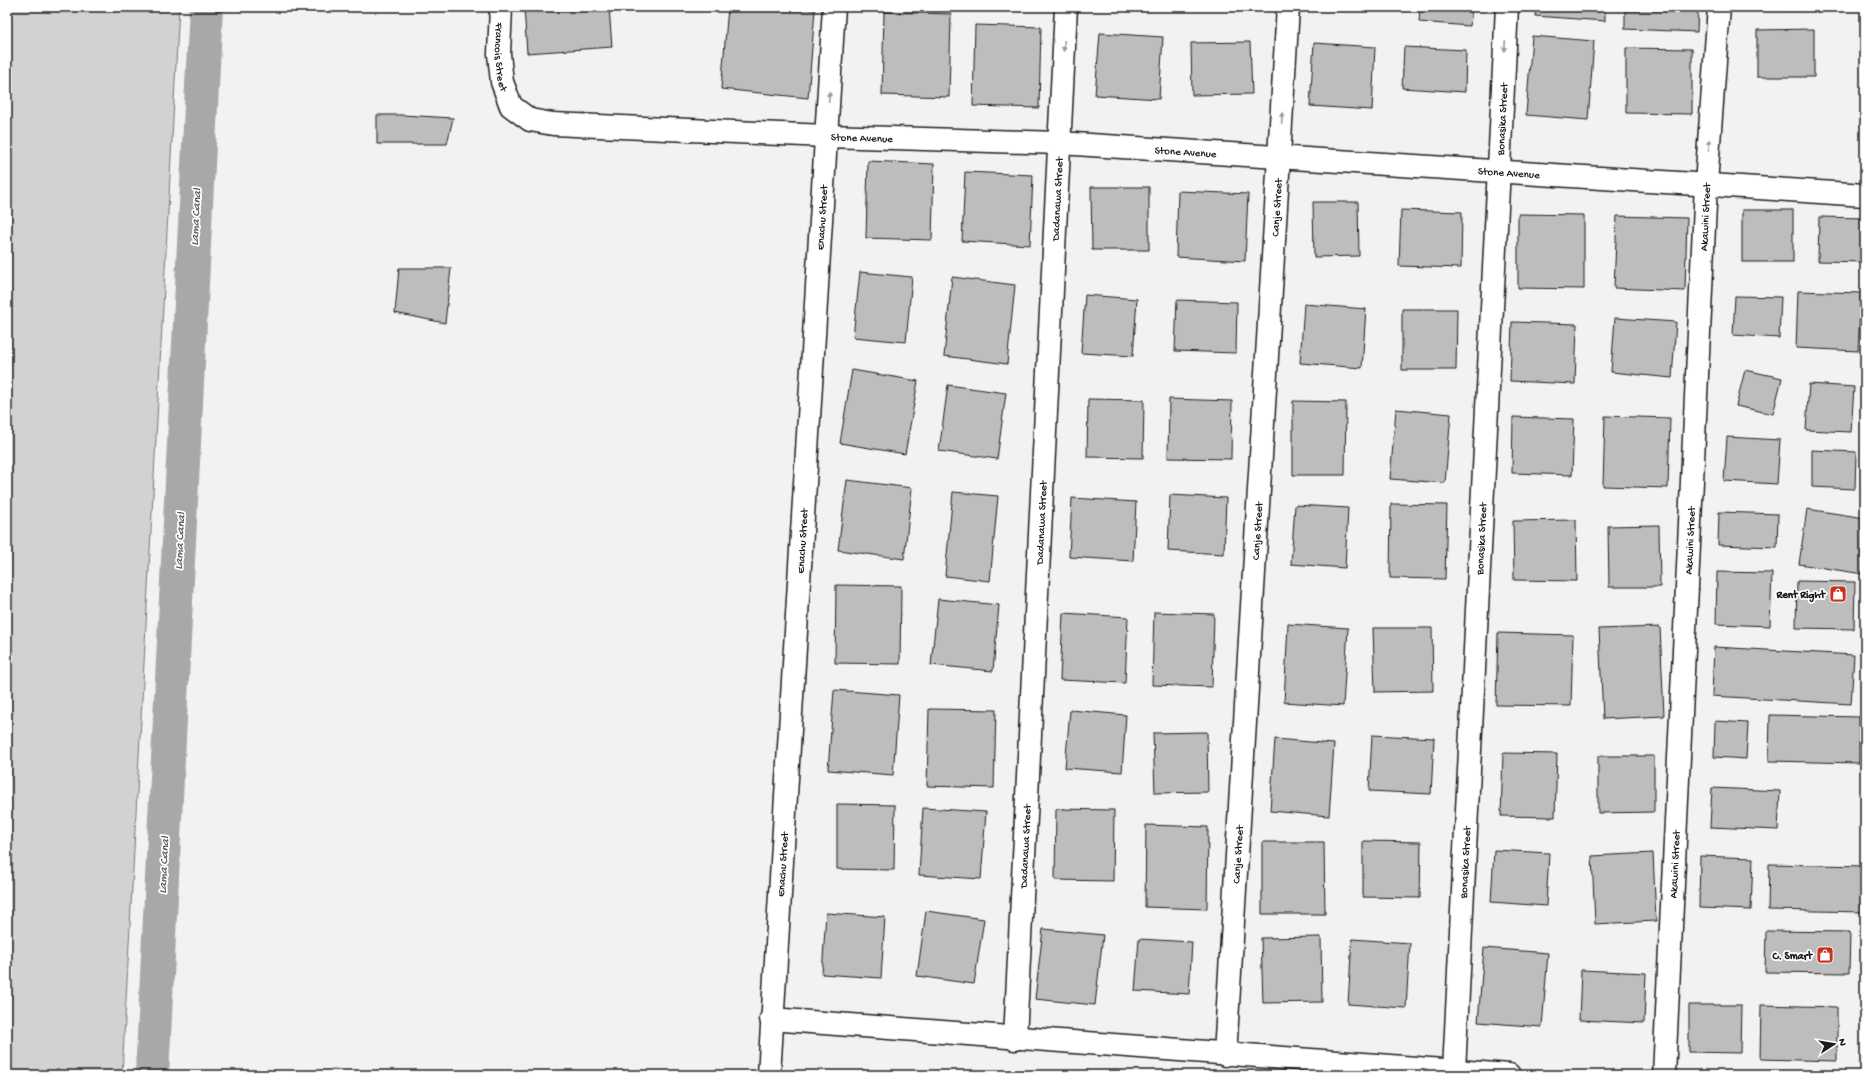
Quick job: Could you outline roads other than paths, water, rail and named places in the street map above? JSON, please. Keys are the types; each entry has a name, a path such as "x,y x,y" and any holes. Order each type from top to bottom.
{"street":[{"name":"Francois Street","path":"501,7 499,54 502,82 511,106"},
{"name":"Enachu Street","path":"769,1075 771,1019 834,7"},
{"name":"Dadanawa Street","path":"1015,1039 1066,7"},
{"name":"Canje Street","path":"1225,1054 1288,7"},
{"name":"Bonasika Street","path":"1454,1071 1507,7"},
{"name":"Akawini Street","path":"1664,1075 1706,184 1719,7"},
{"name":"Stone Avenue","path":"511,106 530,120 553,124 827,136 1059,143 1865,195"},
{"path":"771,1019 1015,1039 1509,1075"}],"waterway":[{"name":"Lama Canal","path":"152,1075 206,7"}],"place":[{"name":"Rent Right","path":"1838,594"},
{"name":"C. Smart","path":"1825,955"}]}
